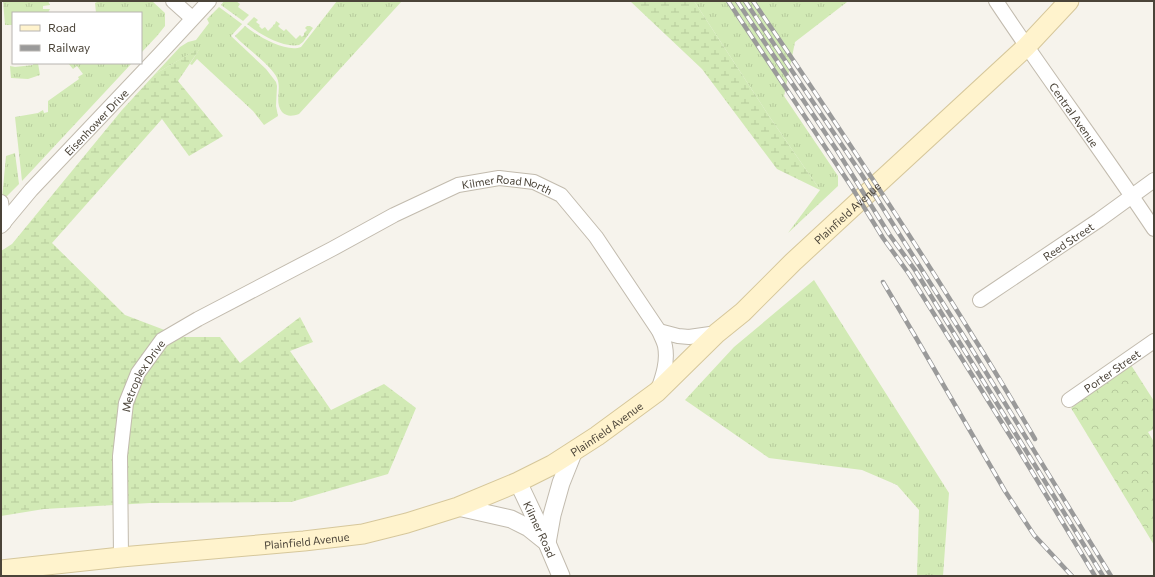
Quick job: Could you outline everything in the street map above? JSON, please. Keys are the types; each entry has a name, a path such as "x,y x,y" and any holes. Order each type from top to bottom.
{"main road":[{"name":"Plainfield Avenue","path":"1,570 363,534 407,523 458,507 518,482 552,465 604,432 657,392 718,333 744,312 793,262 1026,46 1069,1"}],"street":[{"path":"173,1 192,18"},
{"name":"Eisenhower Drive","path":"2,225 31,190 209,1"},
{"name":"Central Avenue","path":"996,1 1026,46 1132,195 1154,229"},
{"name":"Kilmer Road North","path":"332,249 394,215 458,185 500,178 534,182 560,195 596,237 659,331 665,346 666,359 664,374 657,392"},
{"name":"Reed Street","path":"980,300 1099,220 1154,180"},
{"path":"1,202 2,225"},
{"name":"Metroplex Drive","path":"121,557 120,456 126,403 138,372 162,340 198,319 332,249"},
{"path":"659,331 689,337 718,333"},
{"name":"Porter Street","path":"1069,400 1154,341"},
{"path":"547,543 552,515 561,483 573,452"},
{"name":"Kilmer Road","path":"518,482 561,576"},
{"path":"458,507 511,519 530,528 547,543"}],"green space":[{"path":"3,1 48,1 50,5 43,6 43,9 50,9 48,12 12,12 12,25 5,25"},
{"path":"152,1 165,13 165,26 142,52 142,12 96,12 95,3"},
{"path":"224,1 236,1 240,4 238,7 249,15 243,21 221,5"},
{"path":"337,1 402,1 299,114 292,116 286,115 280,108 278,100 279,87 274,73 235,36 245,26 264,39 280,46 288,48 301,47"},
{"path":"630,1 694,1 771,119 820,190 777,169 702,69"},
{"path":"694,1 847,2 795,42 784,96 838,176 838,186 788,233 820,190 771,119"},
{"path":"219,7 242,24 231,36 266,69 276,82 276,106 278,116 264,125 253,111 197,59 192,65 190,64 200,48 155,74 180,47 188,42 196,40 209,23 207,19"},
{"path":"254,17 258,20 256,22 262,29 265,27 268,31 276,21 280,24 278,26 280,28 284,31 286,29 296,39 300,35 302,37 304,35 307,30 305,28 307,26 313,28 299,45 285,44 264,36 247,24"},
{"path":"201,47 178,81 223,136 189,156 162,119 52,243 125,315 183,337 220,337 240,363 300,317 313,342 290,351 331,410 384,384 416,408 388,474 291,502 150,503 44,509 1,516 1,251 12,244 122,110 155,74"},
{"path":"38,64 40,75 28,79 11,78 10,66 15,67"},
{"path":"69,64 131,64 22,181 15,117 38,113 43,110 44,113 48,112 48,101 79,79 78,77 83,74 77,66 73,69"},
{"path":"15,153 19,184 4,199 2,199 6,156"},
{"path":"814,280 949,493 943,576 917,576 919,510 897,485 862,470 769,458 685,400 734,347"},
{"path":"1131,365 1154,401 1154,429 1148,432 1154,442 1154,545 1071,408"}],"railway":[{"path":"728,1 851,186 883,238 909,274 1017,447 1095,576"},
{"path":"737,1 838,152 889,234 915,270 1103,576"},
{"path":"745,1 862,175 968,343 1111,576"},
{"path":"753,1 838,126 921,253 990,363 1035,439"},
{"path":"883,282 1005,491 1034,535 1072,576"}]}
